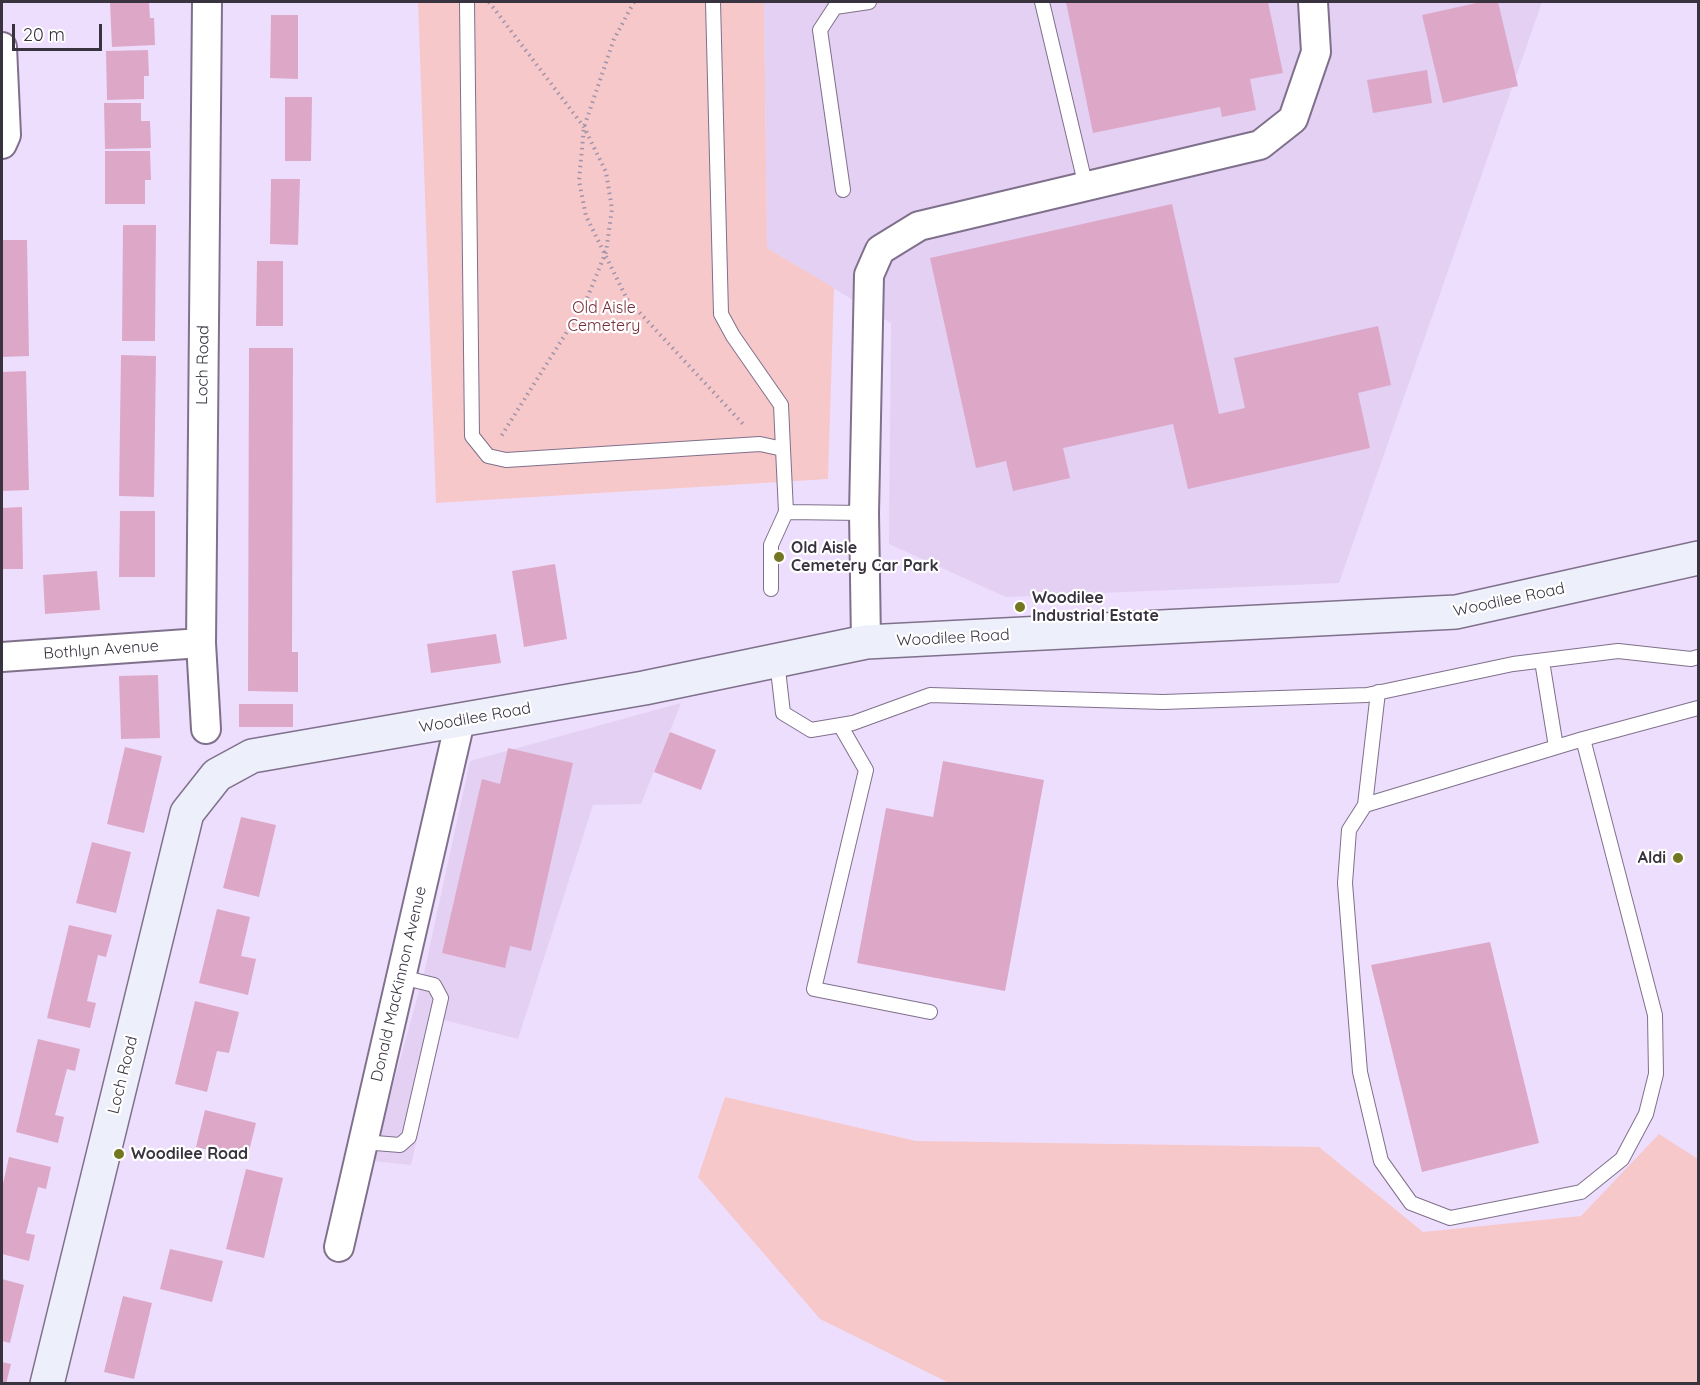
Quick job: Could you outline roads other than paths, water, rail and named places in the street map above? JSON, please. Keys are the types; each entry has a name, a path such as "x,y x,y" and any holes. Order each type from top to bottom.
{"street":[{"name":"Loch Road","path":"206,729 201,643 207,2"},
{"path":"866,642 864,513 869,275 880,250 919,226 1260,145 1293,119 1316,52 1313,2"},
{"path":"2,47 6,135 2,144"},
{"name":"Woodilee Road","path":"217,775 252,756 644,688 866,642 1456,612 1698,558"},
{"name":"Bothlyn Avenue","path":"2,657 201,643"},
{"name":"Donald MacKinnon Avenue","path":"339,1247 460,721"},
{"name":"Loch Road","path":"47,1383 188,813 217,775"}],"lane":[{"path":"467,2 472,436 488,456 507,460 760,444 783,449"},
{"path":"713,2 722,314 733,336 781,405 786,512 771,545 771,589"},
{"path":"843,190 820,30 835,8 869,2"},
{"path":"1042,2 1086,187"},
{"path":"786,512 864,513"},
{"path":"777,660 783,713 811,730 854,723 930,695 1163,702 1378,692 1542,661 1618,651 1691,659 1698,657"},
{"path":"1542,661 1556,747"},
{"path":"1378,692 1365,805 1349,830 1345,883 1360,1072 1381,1161 1411,1203 1450,1218 1581,1192 1622,1159 1646,1114 1656,1074 1655,1015 1582,739"},
{"path":"1365,805 1582,739 1698,708"},
{"path":"840,725 866,770 814,989 930,1012"},
{"path":"363,1142 400,1145 410,1137 441,998 434,985 401,977"}],"place":[{"name":"Old Aisle Cemetery Car Park","path":"779,557"},
{"name":"Woodilee Industrial Estate","path":"1020,607"},
{"name":"Aldi","path":"1678,858"},
{"name":"Woodilee Road","path":"119,1154"}],"park label":[{"name":"Old Aisle Cemetery","path":"604,317"}]}
